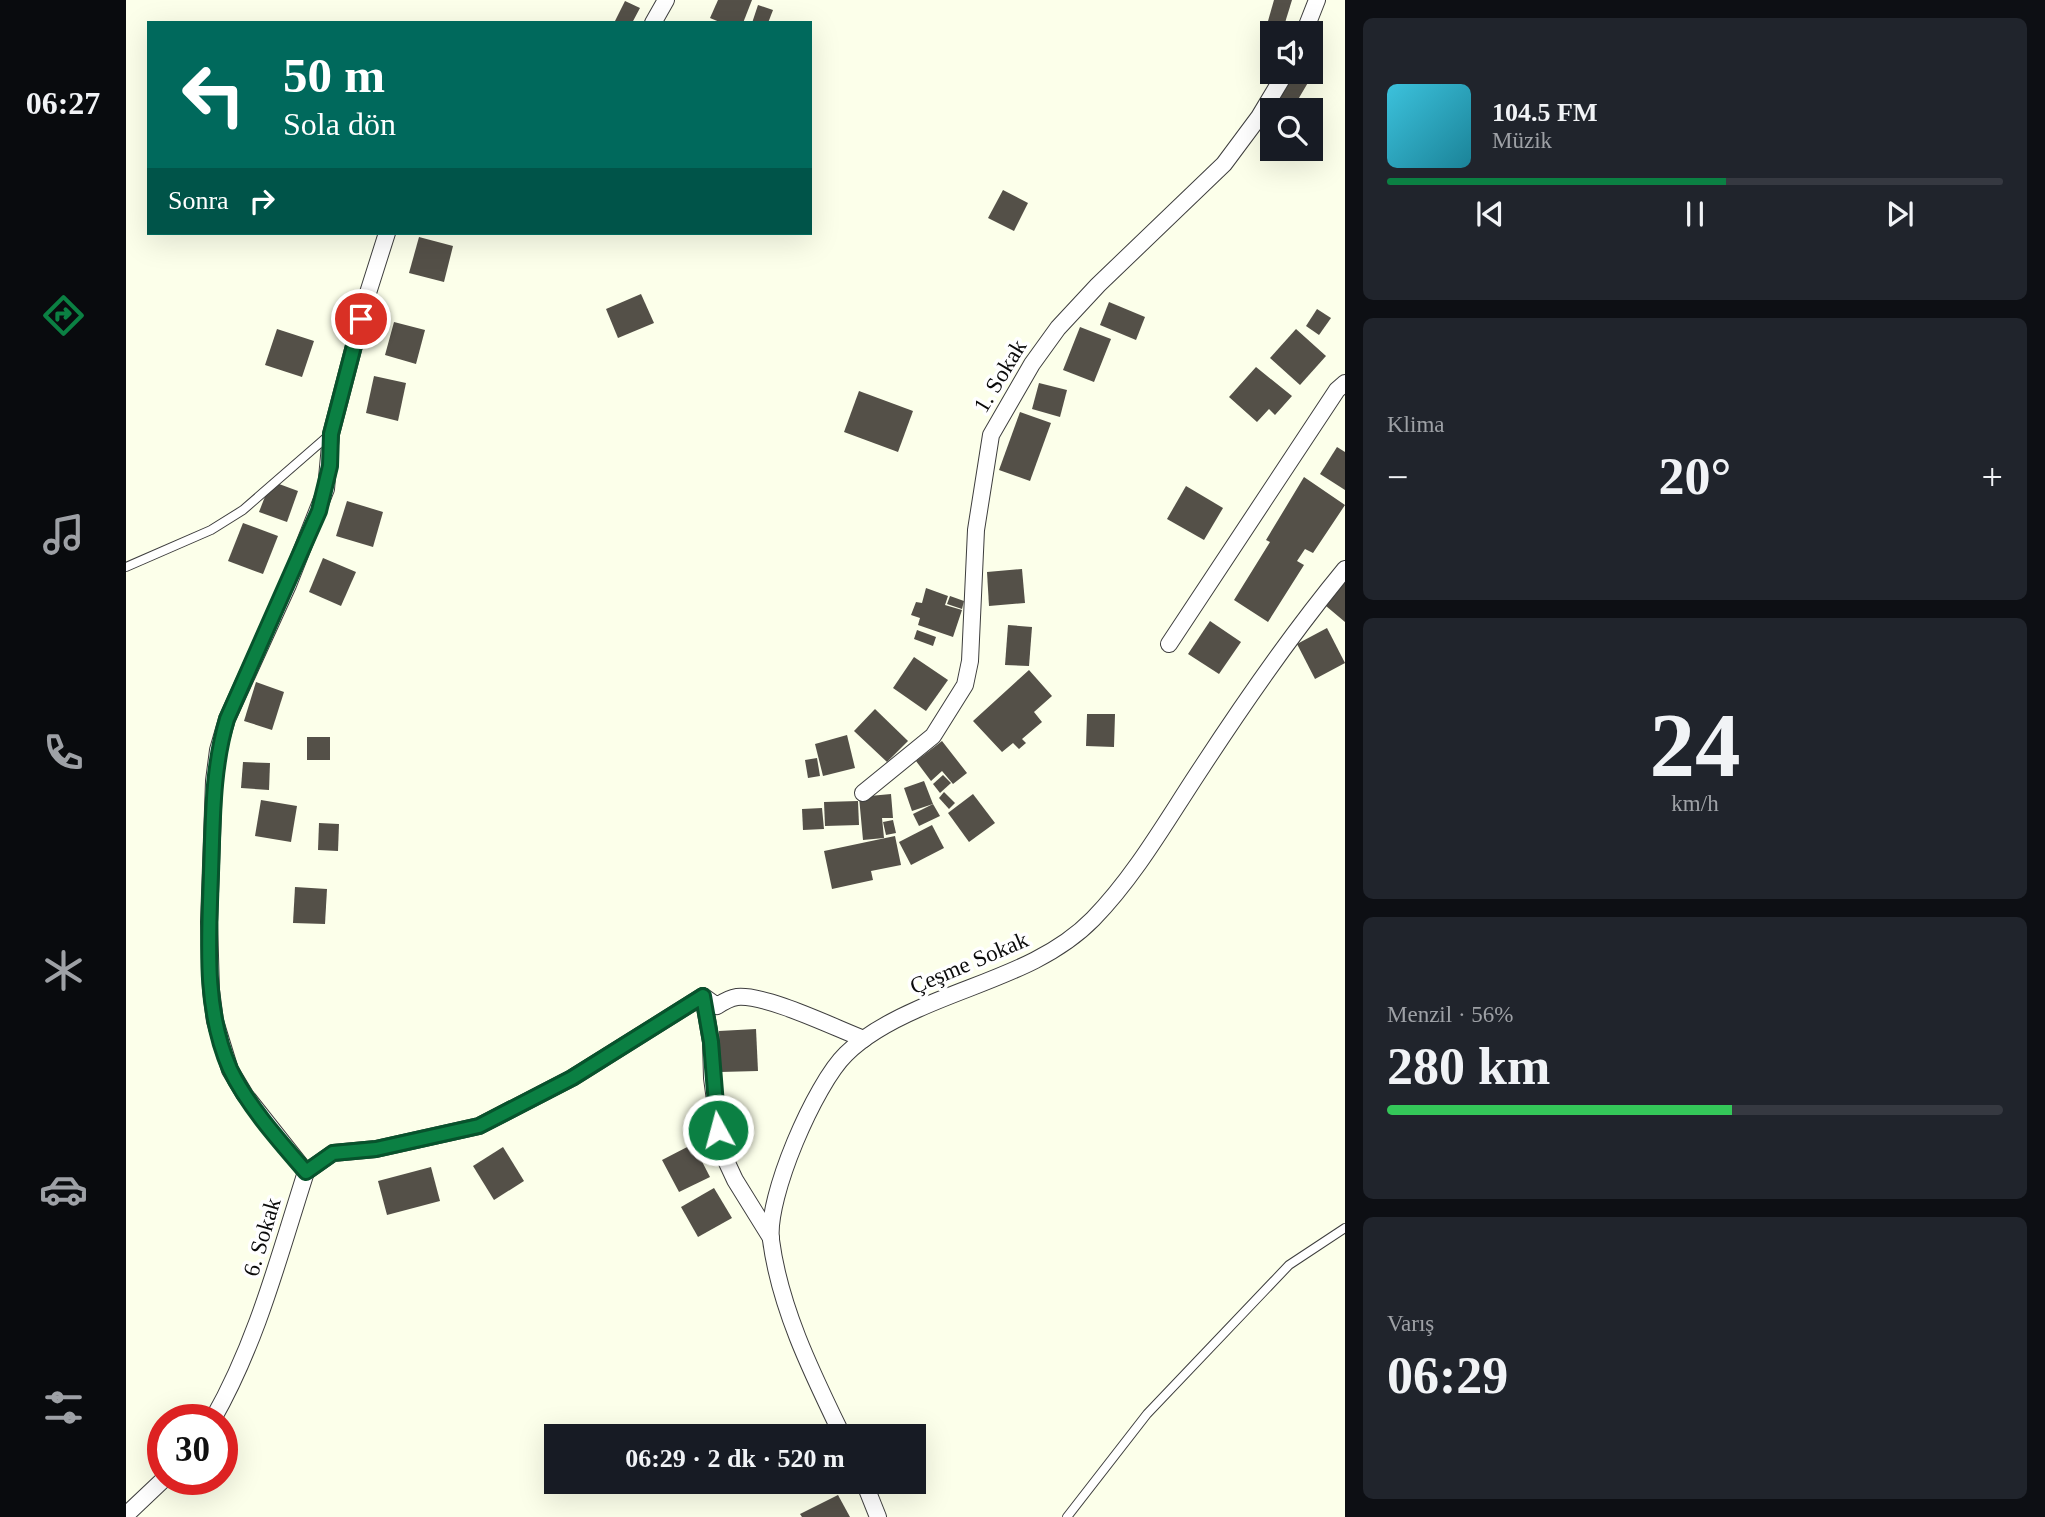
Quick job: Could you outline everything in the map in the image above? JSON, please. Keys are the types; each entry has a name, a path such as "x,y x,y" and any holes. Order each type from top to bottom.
{"street":[{"path":"654,21 666,0"},
{"path":"1309,21 1317,0"},
{"name":"1. Sokak","path":"863,793 933,736 965,685 970,661 976,530 991,435 1032,364 1058,328 1098,285 1224,164 1259,117 1279,84"},
{"path":"386,235 367,296 331,434 330,466 319,511 227,719 218,750 209,922 211,990 215,1021 230,1070 245,1095 306,1172 333,1153 376,1149 479,1126 572,1078 703,996"},
{"path":"1168,644 1337,390 1345,383"},
{"name":"Çeşme Sokak","path":"837,1424 792,1322 771,1238 780,1184 813,1103 832,1071 845,1054 864,1040 919,1008 958,994 1047,954 1093,919 1139,860 1302,622 1345,569"},
{"path":"703,996 717,1006 734,997 747,997 774,1004 864,1040"},
{"path":"703,996 711,1042 712,1078 722,1152 735,1180 771,1238"},
{"name":"6. Sokak","path":"221,1404 242,1362 269,1291 306,1172"},
{"path":"869,1494 878,1517"},
{"path":"126,1515 147,1495"}],"lane":[{"path":"126,568 222,523 243,510 331,434"},
{"path":"1067,1517 1147,1414 1289,1265 1345,1228"}],"building":[{"path":"718,0 752,0 744,21 717,21 710,18"},
{"path":"1274,0 1292,0 1286,21 1268,21"},
{"path":"625,1 640,8 633,21 615,21"},
{"path":"758,5 773,10 769,21 753,21"},
{"path":"1285,84 1307,84 1299,98 1277,98"},
{"path":"1003,190 1028,203 1014,231 988,218"},
{"path":"419,237 453,246 444,282 409,273"},
{"path":"641,294 654,323 618,338 606,309"},
{"path":"1109,302 1145,317 1136,340 1100,325"},
{"path":"1317,309 1331,318 1319,335 1306,326"},
{"path":"394,322 425,330 416,364 385,355"},
{"path":"1080,327 1111,339 1094,382 1063,370"},
{"path":"277,329 314,341 302,377 265,365"},
{"path":"1296,329 1326,356 1300,385 1270,358"},
{"path":"1256,367 1292,396 1275,415 1269,409 1257,422 1229,397"},
{"path":"374,376 406,383 398,421 366,413"},
{"path":"1039,383 1067,390 1060,417 1032,409"},
{"path":"859,391 913,411 898,452 844,432"},
{"path":"1020,412 1051,423 1030,481 999,470"},
{"path":"1337,447 1345,452 1345,490 1320,474"},
{"path":"1304,477 1345,505 1313,553 1305,549 1297,561 1304,565 1268,622 1234,600 1270,542 1266,540"},
{"path":"271,481 298,491 287,522 259,512"},
{"path":"1186,486 1223,508 1204,540 1167,519"},
{"path":"347,501 383,512 373,547 336,536"},
{"path":"243,523 278,536 263,574 228,561"},
{"path":"323,558 356,572 341,606 309,592"},
{"path":"1022,569 1025,603 989,606 987,572"},
{"path":"1345,582 1345,622 1326,606"},
{"path":"926,588 948,596 945,605 962,610 953,637 918,625 920,618 911,615 916,602 922,603"},
{"path":"950,596 964,601 962,609 947,604"},
{"path":"1210,621 1241,642 1219,674 1188,654"},
{"path":"1008,625 1032,627 1029,666 1005,665"},
{"path":"1327,628 1345,663 1315,679 1297,644"},
{"path":"917,630 936,637 933,646 914,639"},
{"path":"914,657 948,680 926,711 893,688"},
{"path":"1029,670 1052,696 1034,712 1042,722 1022,739 1026,743 1019,749 1013,743 1002,752 973,721"},
{"path":"256,682 284,692 272,730 244,721"},
{"path":"875,709 908,741 887,762 854,731"},
{"path":"1087,714 1115,714 1114,747 1086,746"},
{"path":"847,735 855,768 823,776 815,744"},
{"path":"307,737 330,737 330,760 307,760"},
{"path":"942,741 967,773 953,784 942,771 931,781 916,761"},
{"path":"817,758 820,776 808,778 805,760"},
{"path":"243,762 270,763 269,790 241,788"},
{"path":"943,775 951,783 940,793 933,784"},
{"path":"924,781 933,804 912,811 904,788"},
{"path":"944,792 955,803 949,809 939,798"},
{"path":"891,794 893,818 882,818 884,838 863,840 859,797"},
{"path":"973,794 995,823 969,842 948,813"},
{"path":"261,800 297,806 291,842 255,836"},
{"path":"858,801 859,825 825,826 824,802"},
{"path":"933,804 940,816 919,826 913,814"},
{"path":"822,808 824,829 803,830 802,809"},
{"path":"893,820 896,833 886,835 883,822"},
{"path":"319,823 339,824 338,851 318,850"},
{"path":"932,825 944,848 911,865 899,842"},
{"path":"895,836 901,865 871,871 873,880 832,889 824,851"},
{"path":"295,887 327,889 325,924 293,923"},
{"path":"756,1029 758,1071 720,1072 719,1031"},
{"path":"693,1144 710,1177 679,1192 662,1160"},
{"path":"503,1147 524,1181 494,1200 473,1166"},
{"path":"431,1167 440,1201 387,1215 378,1181"},
{"path":"714,1188 732,1218 698,1237 681,1207"},
{"path":"838,1495 850,1517 802,1517 800,1514"}],"route":[{"path":"361,319 331,434 330,466 319,511 239,690 218,750 214,781 209,922 211,990 215,1021 230,1070 245,1095 306,1172 333,1153 376,1149 479,1126 572,1078 703,996 711,1042 718,1130"}]}
